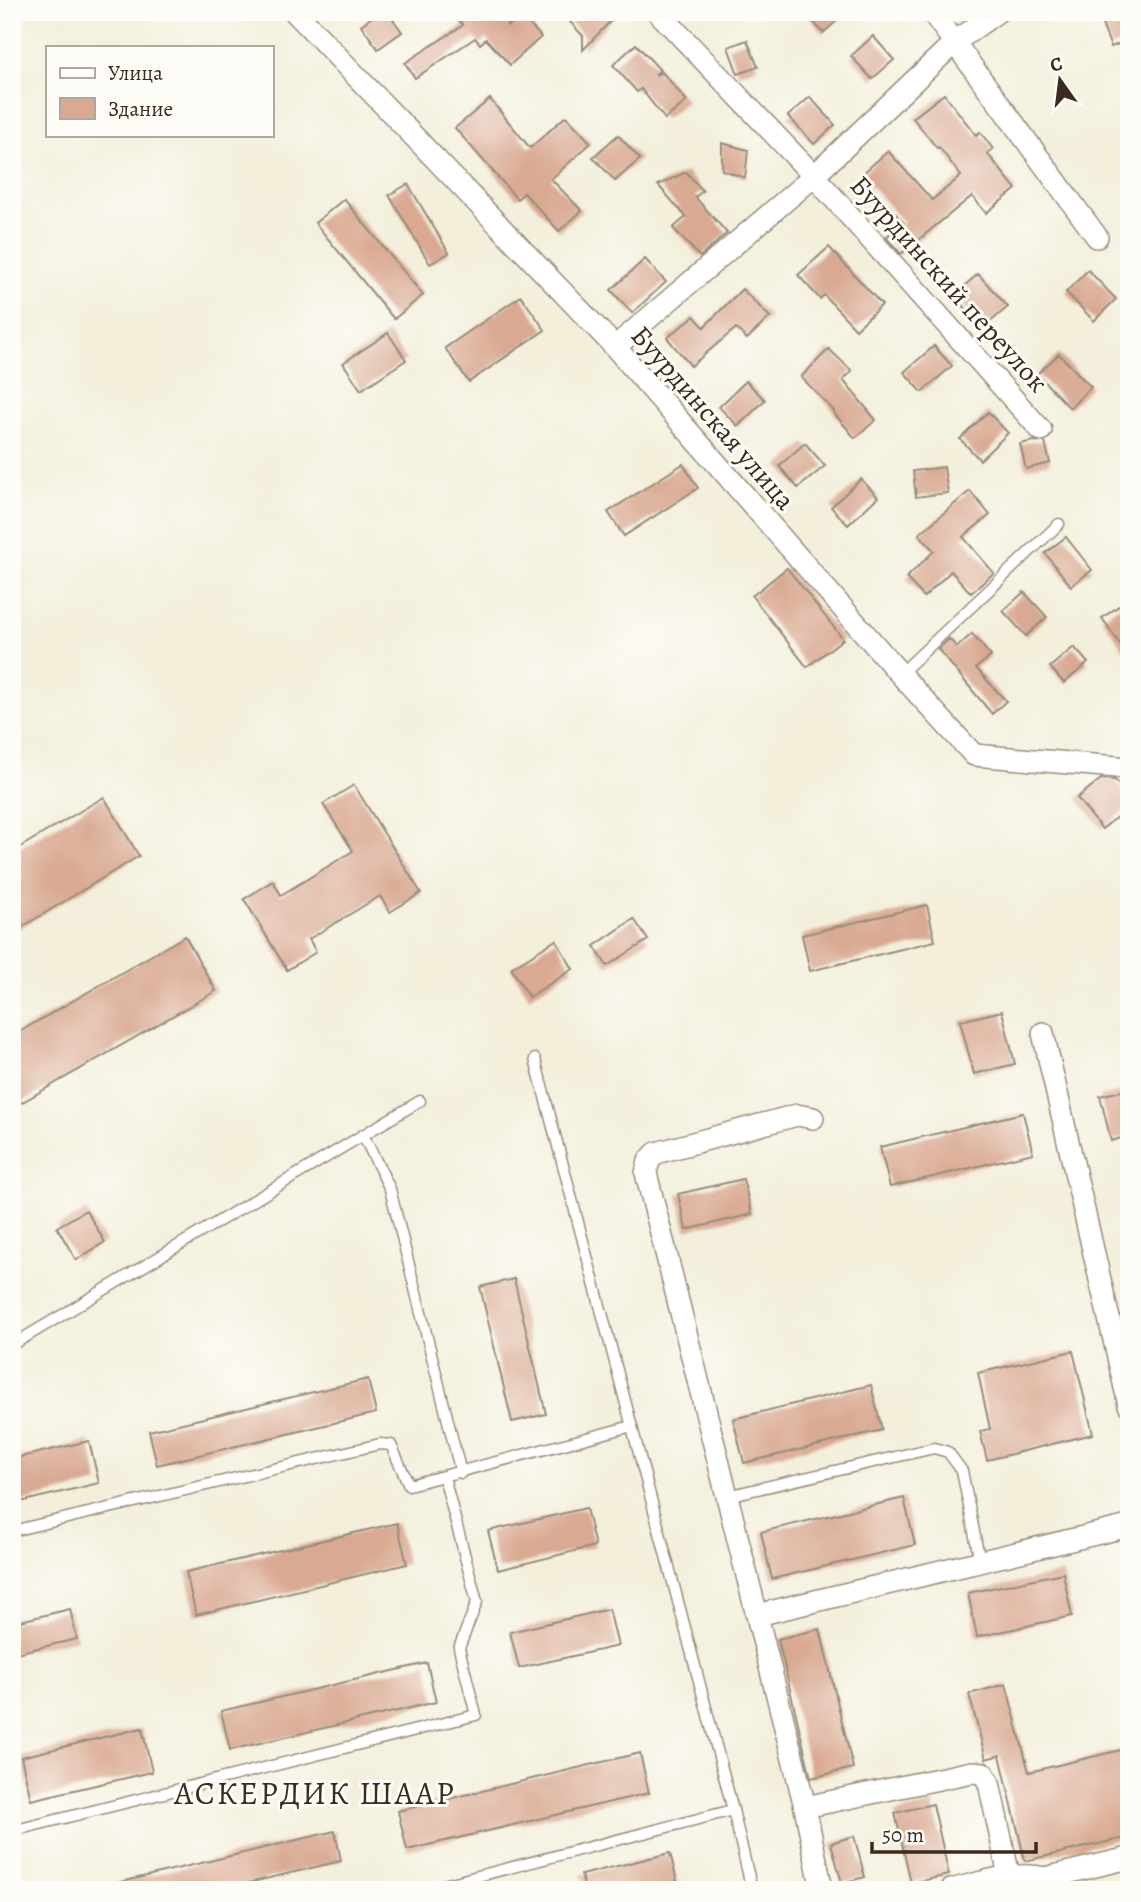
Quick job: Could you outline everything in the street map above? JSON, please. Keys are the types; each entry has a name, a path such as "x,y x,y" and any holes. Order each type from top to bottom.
{"street":[{"name":"Буурдинская улица","path":"295,12 615,347 974,755 1129,768"},
{"name":"Буурдинский переулок","path":"658,12 814,176 1041,430"},
{"path":"932,12 1097,237"},
{"name":"Буурдинский переулок","path":"615,347 814,176 955,42 997,12"},
{"path":"1043,1033 1129,1405"},
{"path":"813,1118 797,1115 656,1153 649,1161 646,1173 805,1807 822,1890"},
{"path":"757,1615 1129,1526"},
{"path":"805,1807 972,1772 983,1773 989,1783 1009,1876"},
{"path":"951,1890 1028,1874 1047,1884 1129,1858"}],"lane":[{"path":"900,674 1059,524"},
{"path":"535,1059 752,1890"},
{"path":"12,1345 420,1101"},
{"path":"363,1135 390,1189 461,1473"},
{"path":"12,1531 380,1444 391,1445 409,1485 632,1426"},
{"path":"727,1496 934,1448 948,1452 962,1471 980,1562"},
{"path":"12,1830 476,1715 459,1648 477,1602 444,1477"},
{"path":"424,1890 733,1810"}],"building":[{"path":"379,12 388,12 402,32 378,49 361,25"},
{"path":"452,12 496,12 508,26 521,15 541,37 510,65 486,39 480,44 475,38 415,78 405,63 463,25"},
{"path":"561,12 619,12 583,50 583,36"},
{"path":"805,12 847,12 823,33"},
{"path":"1097,12 1129,12 1129,40 1111,47"},
{"path":"873,36 894,60 872,79 851,56"},
{"path":"747,40 758,67 738,74 728,47"},
{"path":"636,44 660,70 655,75 662,72 687,101 665,119 641,89 637,92 613,65"},
{"path":"944,94 976,135 980,132 993,149 987,153 1016,189 986,213 972,196 901,254 886,237 904,223 861,175 888,151 932,200 961,176 913,118"},
{"path":"810,97 835,125 814,144 788,116"},
{"path":"490,99 530,148 566,116 591,143 551,179 582,211 559,231 524,193 517,199 455,128"},
{"path":"618,135 640,159 615,181 593,157"},
{"path":"722,143 748,150 745,178 722,170"},
{"path":"686,172 703,191 695,197 727,233 700,257 673,228 686,217 658,185"},
{"path":"408,184 449,253 430,264 389,195"},
{"path":"344,199 423,295 394,319 315,223"},
{"path":"829,247 882,305 856,329 824,295 820,299 798,275"},
{"path":"645,259 666,282 632,313 611,290"},
{"path":"1088,270 1116,299 1094,321 1066,292"},
{"path":"978,274 1008,307 983,328 954,295"},
{"path":"742,289 770,317 747,339 736,328 691,366 667,338 694,316 704,327"},
{"path":"521,296 545,330 469,382 445,348"},
{"path":"388,333 406,360 361,390 343,363"},
{"path":"934,346 952,366 922,392 904,372"},
{"path":"829,349 852,371 843,380 876,420 855,438 834,411 801,377"},
{"path":"1059,354 1091,387 1070,408 1037,374"},
{"path":"746,381 765,400 738,426 719,407"},
{"path":"988,412 1008,433 980,460 960,439"},
{"path":"1045,442 1050,463 1026,469 1020,444"},
{"path":"805,443 825,466 798,488 779,466"},
{"path":"683,464 698,488 624,536 608,512"},
{"path":"944,467 948,493 916,497 913,471"},
{"path":"861,479 878,497 848,525 831,507"},
{"path":"970,491 990,515 963,537 994,573 971,593 951,571 924,597 906,578 934,551 919,534"},
{"path":"1066,537 1092,570 1071,586 1045,553"},
{"path":"787,568 843,639 807,667 752,596"},
{"path":"1024,592 1047,617 1026,636 1003,611"},
{"path":"1119,606 1129,620 1129,657 1102,618"},
{"path":"972,634 991,656 976,668 1006,701 992,714 938,649 949,639 957,647"},
{"path":"1074,647 1088,663 1064,683 1050,667"},
{"path":"1101,779 1115,780 1129,797 1129,807 1102,829 1077,798"},
{"path":"354,785 421,893 390,912 380,896 309,939 316,952 287,970 244,899 273,881 281,895 353,851 323,804"},
{"path":"104,797 139,856 12,933 12,852"},
{"path":"927,905 935,941 810,971 802,935"},
{"path":"634,919 648,940 607,966 594,946"},
{"path":"185,936 216,991 12,1108 12,1036"},
{"path":"556,940 573,969 529,997 511,968"},
{"path":"1002,1011 1015,1064 974,1074 960,1021"},
{"path":"1129,1089 1129,1136 1111,1141 1100,1096"},
{"path":"1023,1113 1033,1153 890,1187 880,1147"},
{"path":"743,1179 752,1214 686,1230 678,1194"},
{"path":"86,1210 105,1242 76,1260 57,1227"},
{"path":"514,1279 546,1414 512,1422 480,1287"},
{"path":"1073,1351 1093,1434 987,1460 980,1431 990,1429 978,1373"},
{"path":"368,1379 376,1413 157,1465 149,1431"},
{"path":"871,1385 882,1430 744,1463 733,1419"},
{"path":"89,1441 99,1483 12,1504 12,1459"},
{"path":"904,1498 915,1545 772,1579 761,1532"},
{"path":"586,1508 595,1546 498,1570 488,1531"},
{"path":"397,1523 407,1564 196,1615 186,1572"},
{"path":"1063,1573 1072,1616 977,1637 968,1593"},
{"path":"70,1609 77,1639 12,1654 12,1623"},
{"path":"609,1609 618,1646 519,1668 510,1632"},
{"path":"820,1629 853,1768 811,1778 778,1639"},
{"path":"427,1663 436,1702 230,1750 221,1711"},
{"path":"1006,1684 1029,1772 1129,1748 1129,1837 1025,1861 1000,1755 986,1759 969,1694"},
{"path":"142,1728 152,1772 31,1800 21,1757"},
{"path":"640,1753 649,1793 407,1850 398,1811"},
{"path":"933,1804 949,1875 911,1883 895,1813"},
{"path":"335,1831 341,1861 219,1890 118,1890 117,1883"},
{"path":"854,1836 865,1877 842,1883 831,1843"},
{"path":"670,1853 679,1890 585,1890 581,1875"}],"district":[{"name":"АСКЕРДИК ШААР","path":"315,1793"}]}
